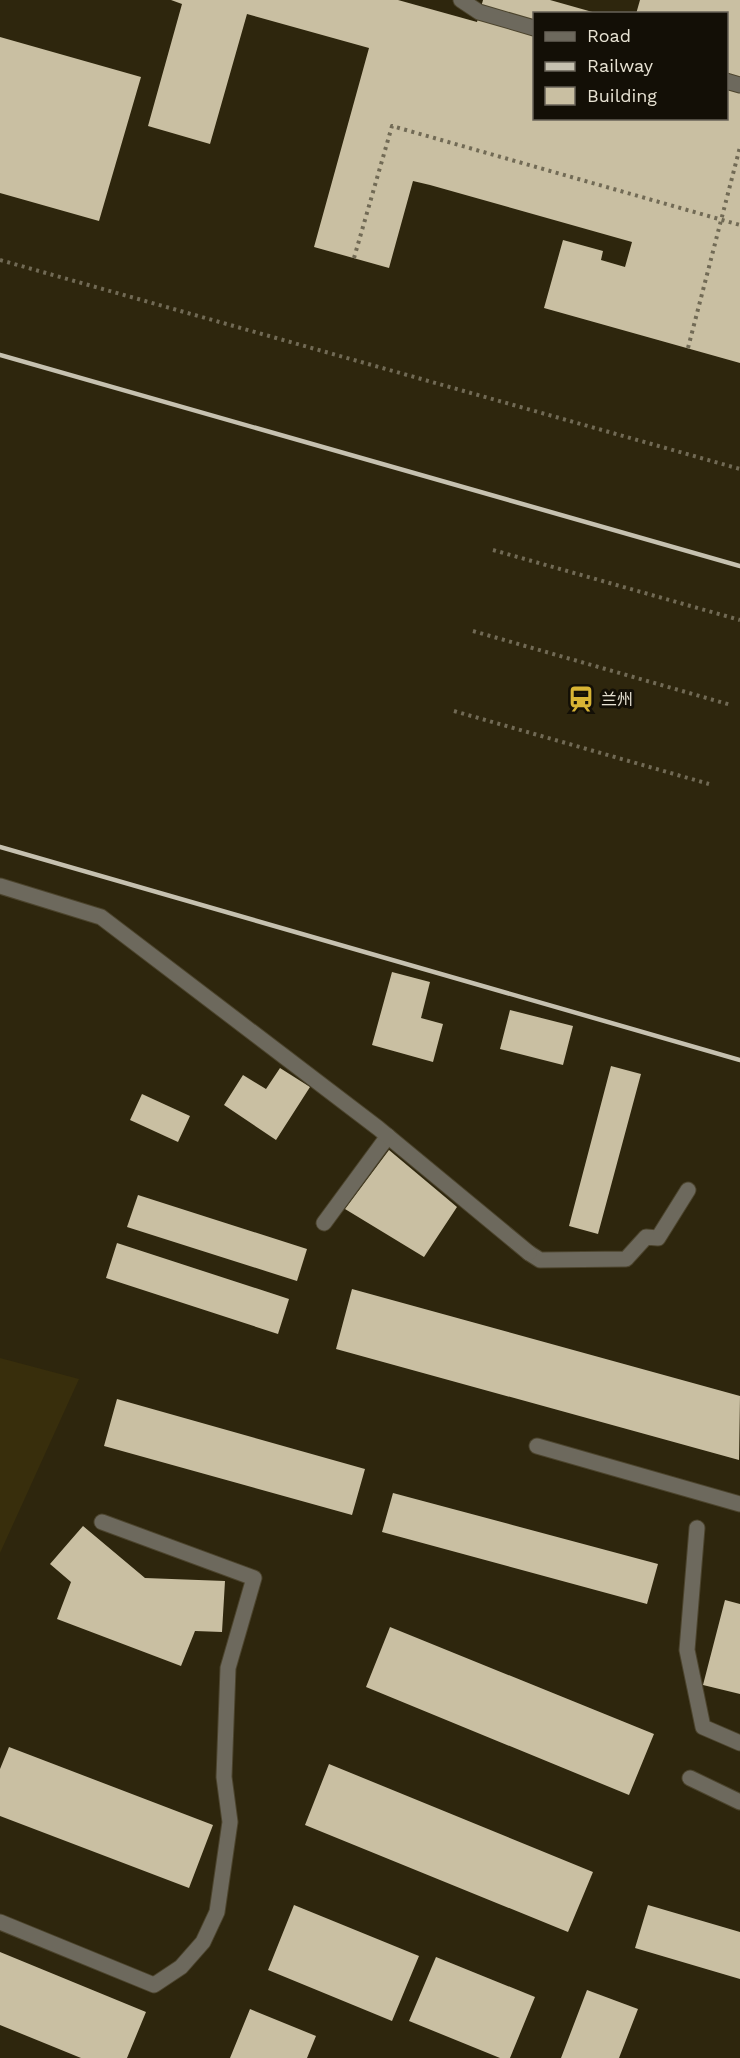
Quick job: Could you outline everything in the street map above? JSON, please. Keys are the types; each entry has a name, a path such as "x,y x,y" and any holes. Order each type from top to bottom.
{"street":[{"path":"461,0 479,12 533,28"},
{"path":"0,886 101,917 388,1136 540,1260 627,1259 646,1237 658,1238 688,1190"},
{"path":"324,1223 388,1136"},
{"path":"537,1446 740,1504"},
{"path":"0,1922 154,1985 181,1967 202,1942 217,1912 230,1822 224,1777 228,1668 254,1578 102,1522"},
{"path":"697,1528 687,1650 703,1727 740,1743"},
{"path":"690,1778 740,1802"}],"path":[{"path":"354,258 392,126 740,225"},
{"path":"688,348 740,147"},
{"path":"0,260 740,469"},
{"path":"493,550 740,620"},
{"path":"473,631 731,705"},
{"path":"454,711 710,784"}],"shaded area":[{"path":"0,1358 79,1379 0,1553"}],"building":[{"path":"171,0 398,0 477,22 483,0 550,0 592,12 533,12 533,120 728,120 728,12 637,12 640,0 740,0 740,363 544,308 563,240 603,251 601,260 625,267 632,242 430,185 413,181 389,268 314,247 369,48 247,14 210,144 148,126 182,4"},
{"path":"0,37 141,77 99,221 0,193"},
{"path":"392,972 430,982 421,1018 443,1024 433,1062 372,1045"},
{"path":"510,1010 573,1026 563,1065 500,1049"},
{"path":"611,1066 641,1074 598,1234 569,1226"},
{"path":"280,1068 310,1087 276,1140 224,1105 243,1075 266,1089"},
{"path":"142,1094 190,1116 178,1142 130,1120"},
{"path":"389,1150 457,1207 424,1257 345,1209"},
{"path":"138,1195 307,1249 297,1281 127,1227"},
{"path":"117,1243 289,1299 278,1334 106,1278"},
{"path":"352,1289 740,1396 739,1460 336,1349"},
{"path":"117,1399 365,1469 352,1515 104,1446"},
{"path":"393,1493 658,1564 647,1604 382,1532"},
{"path":"83,1526 145,1578 225,1581 222,1632 195,1631 181,1666 57,1619 71,1582 50,1564"},
{"path":"725,1600 740,1604 740,1694 703,1685"},
{"path":"390,1627 654,1734 629,1795 366,1687"},
{"path":"9,1747 213,1825 189,1888 0,1816 0,1769"},
{"path":"329,1764 593,1872 568,1932 305,1825"},
{"path":"294,1905 419,1956 392,2021 268,1970"},
{"path":"648,1905 740,1932 740,1979 635,1948"},
{"path":"0,1952 146,2012 127,2058 81,2058 0,2025"},
{"path":"436,1957 535,1997 510,2058 500,2058 409,2021"},
{"path":"587,1990 638,2009 619,2058 561,2058"},
{"path":"250,2009 316,2036 307,2058 230,2058"}],"railway":[{"path":"0,355 740,566"},
{"path":"0,847 740,1060"}],"place":[{"name":"兰州","path":"581,699"}]}
